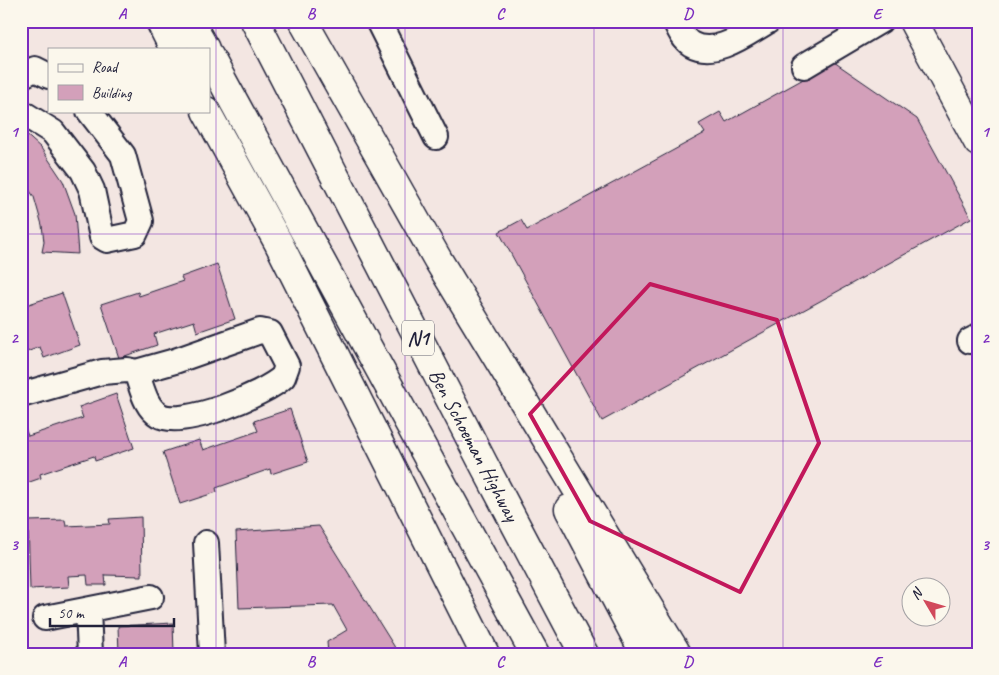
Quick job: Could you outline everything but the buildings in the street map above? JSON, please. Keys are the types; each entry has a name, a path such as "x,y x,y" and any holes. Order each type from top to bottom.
{"main road":[{"path":"160,21 174,48"},
{"path":"189,21 204,48"},
{"name":"Ben Schoeman Highway","path":"255,21 483,464 584,654"},
{"path":"303,21 438,260 645,654"},
{"path":"913,21 978,142"},
{"name":"N1","path":"210,58 535,654"},
{"path":"207,112 500,654"},
{"path":"278,242 485,654"},
{"path":"438,260 677,654"}],"street":[{"path":"378,21 436,137"},
{"path":"675,21 682,36 690,44 710,47 723,46 768,21"},
{"path":"804,66 880,21"},
{"path":"21,76 35,69 48,76"},
{"path":"21,112 53,132 83,171 92,190 102,237 107,240 135,234 141,221 123,155 90,112"},
{"path":"21,395 102,372 127,370 136,372 175,362 260,330 270,333 287,366 283,377 262,391 205,413 178,418 160,416 150,408 136,372"},
{"path":"206,543 212,654"},
{"path":"46,618 151,597"},
{"path":"88,610 90,654"}],"highlighted area":[{"path":"650,284 777,320 819,443 740,592 590,521 530,414"}]}
